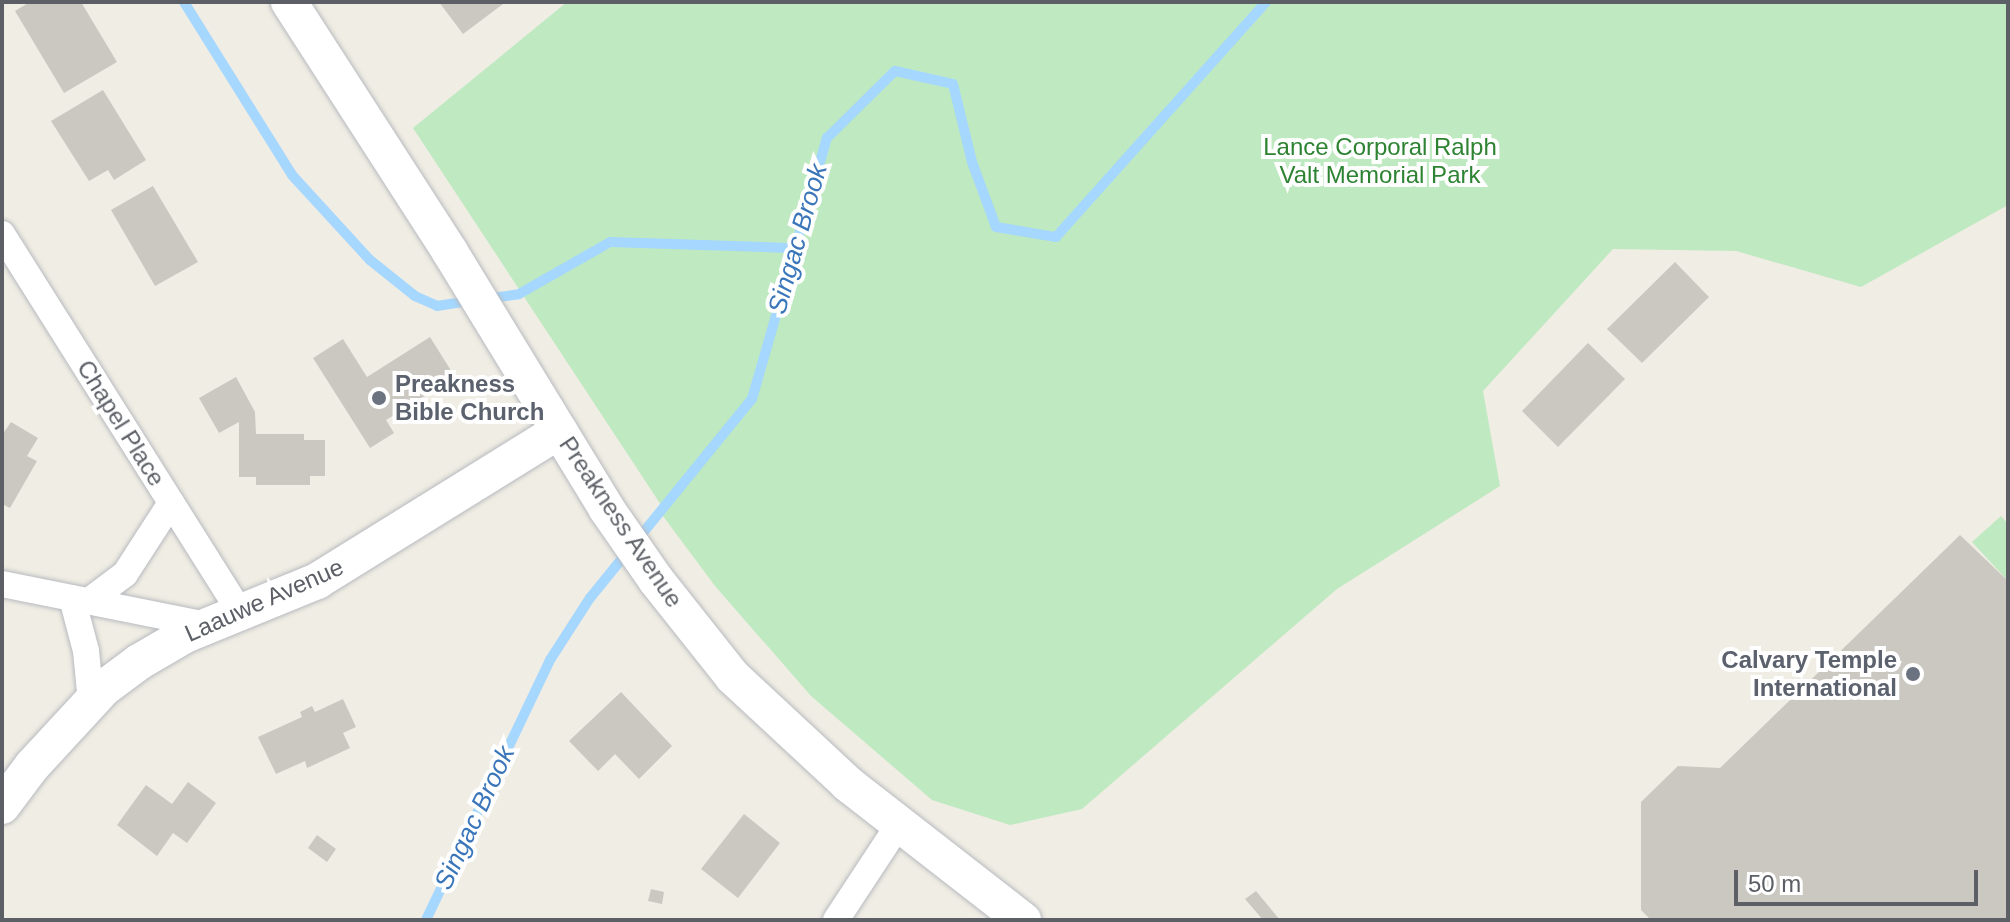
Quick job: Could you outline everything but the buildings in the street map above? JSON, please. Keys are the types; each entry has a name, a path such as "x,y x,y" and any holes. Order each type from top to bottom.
{"main road":[{"name":"Preakness Avenue","path":"289,2 480,300 632,546 733,677 848,784 1023,920"},
{"name":"Laauwe Avenue","path":"2,806 32,766 91,702 139,662 224,619 317,581 559,431"}],"street":[{"name":"Chapel Place","path":"2,234 171,503 224,619"},
{"path":"80,599 125,574 171,503"},
{"path":"2,584 80,599 224,619"},
{"path":"80,599 91,702"},
{"path":"836,920 899,824"}],"green space":[{"name":"Lance Corporal Ralph Valt Memorial Park","path":"567,2 2008,2 2008,205 1861,287 1736,251 1613,249 1483,391 1500,486 1337,589 1082,809 1010,825 932,800 811,696 715,586 660,512 663,508 413,128"},
{"path":"2001,516 2008,524 2008,581 1972,542"}],"waterway":[{"path":"184,2 292,175 370,260 415,296 437,306 470,301"},
{"name":"Singac Brook","path":"426,920 550,660 590,598 752,399 827,138 895,71 953,84 972,162 996,227 1056,237 1266,2"},
{"path":"485,299 519,294 610,242 795,248"}],"place":[{"name":"Preakness Bible Church","path":"379,398"},
{"name":"Calvary Temple International","path":"1913,674"}]}
